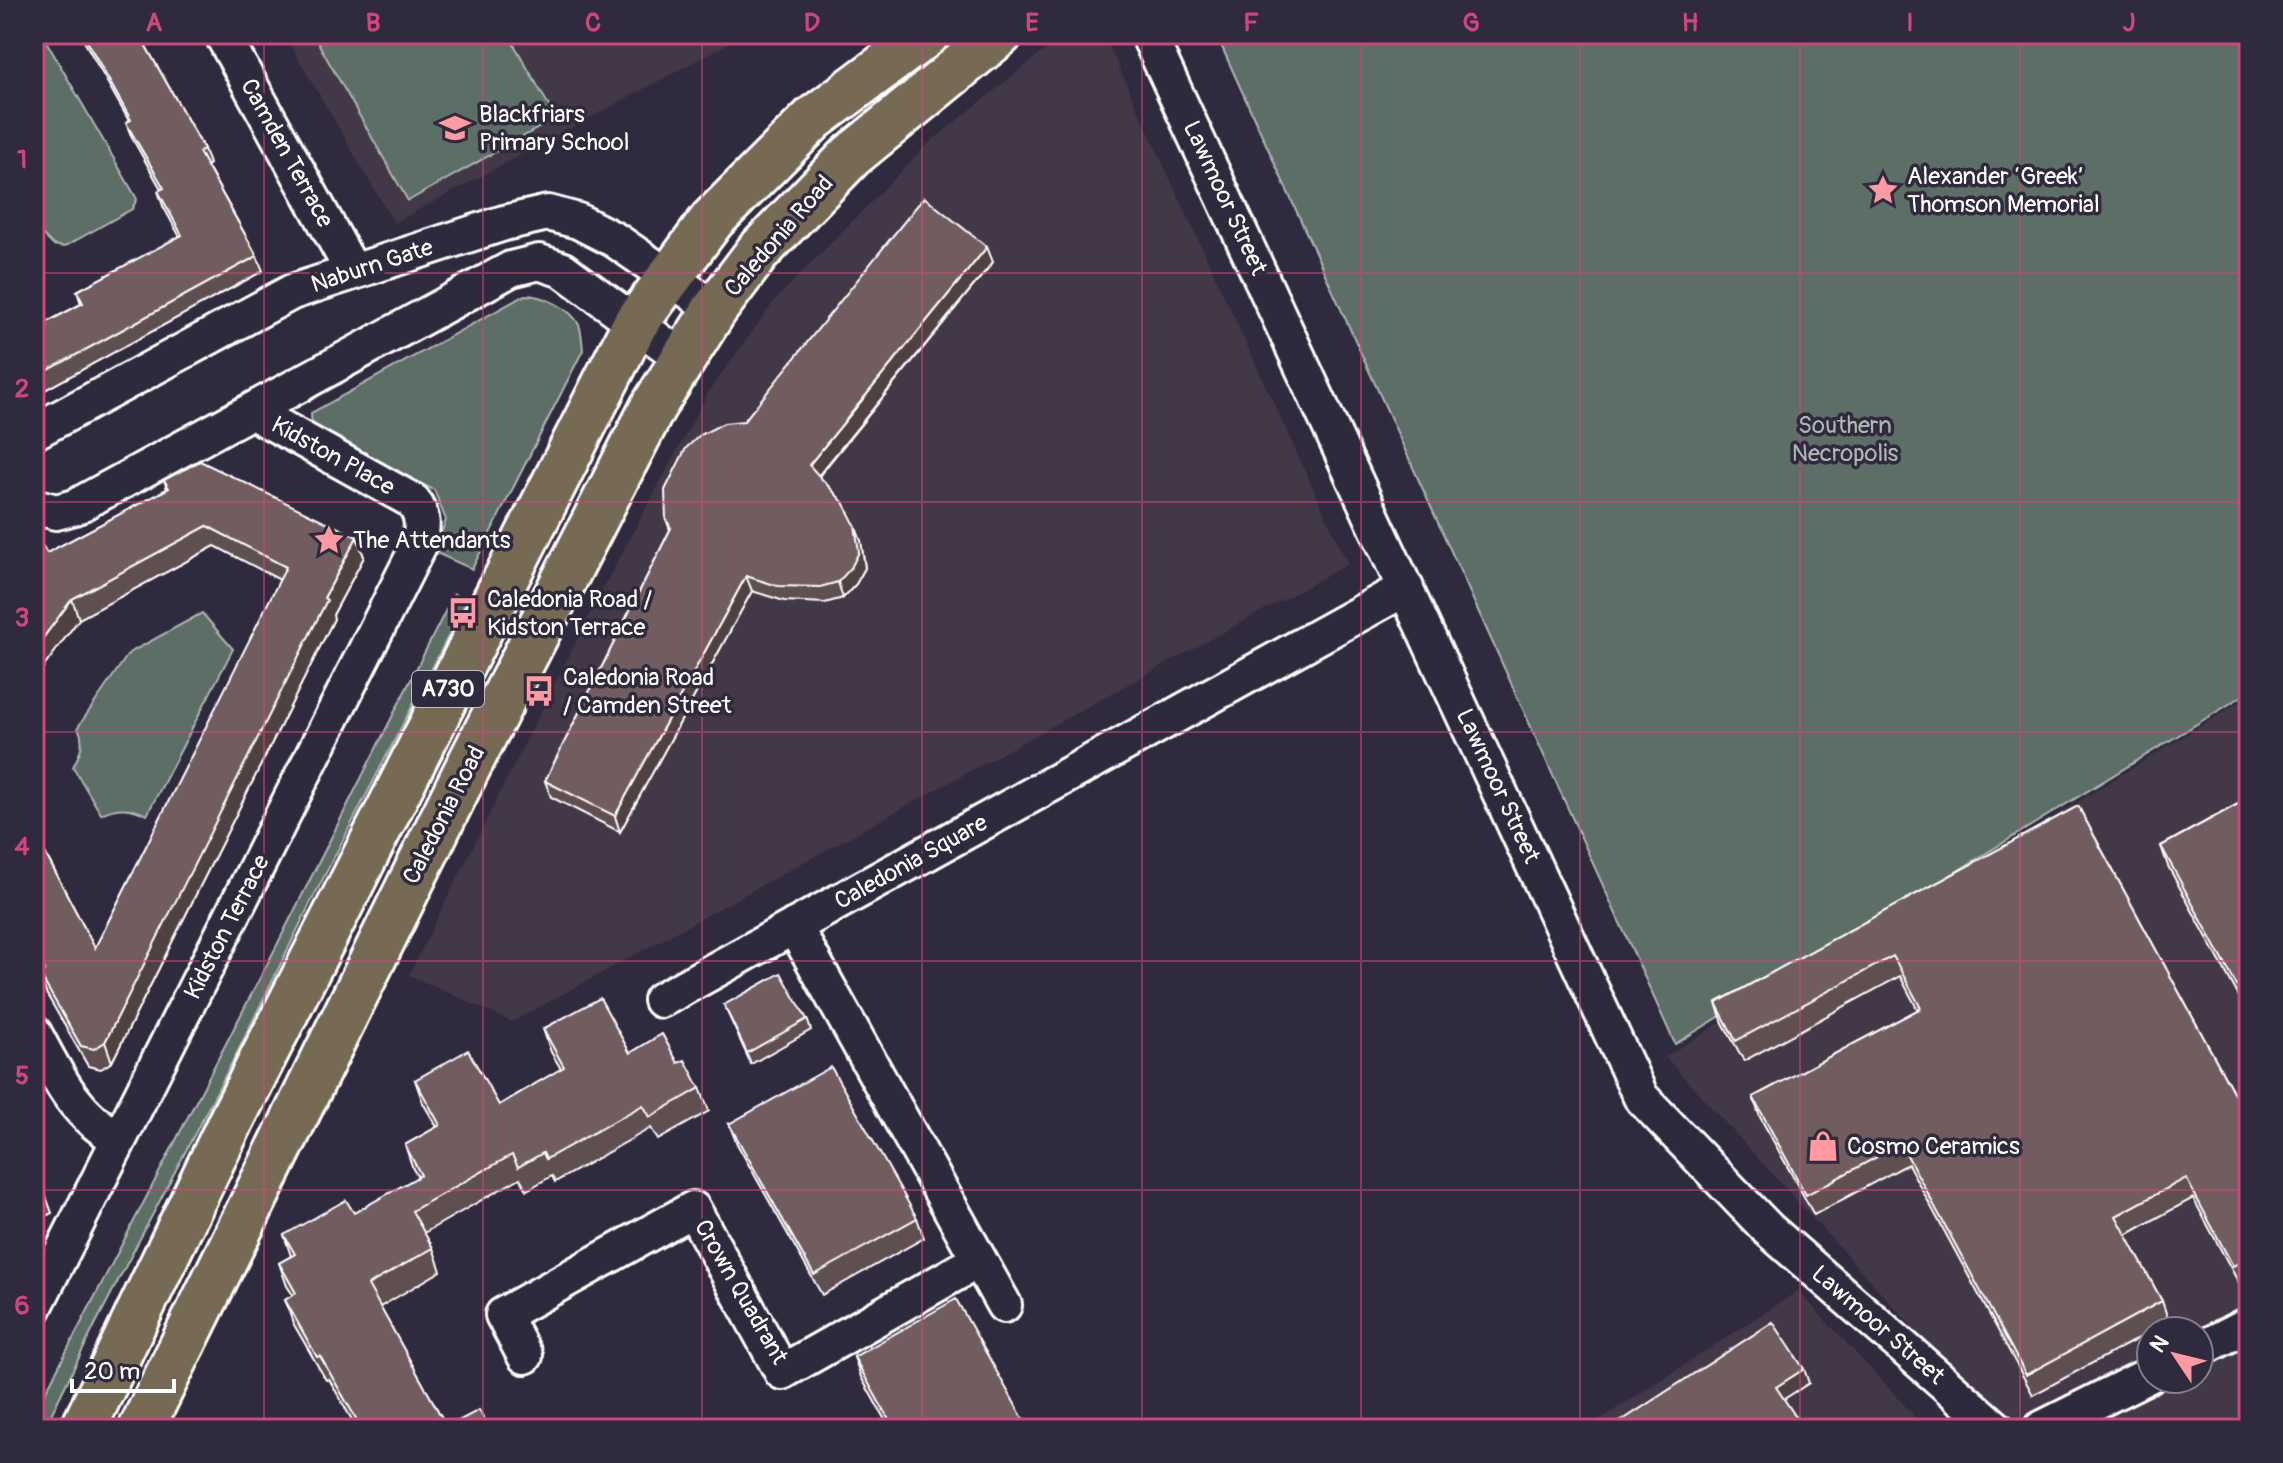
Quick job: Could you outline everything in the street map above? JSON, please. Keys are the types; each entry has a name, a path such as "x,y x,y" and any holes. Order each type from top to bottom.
{"main road":[{"name":"A730","path":"83,1429 247,1089 635,324 712,220 814,118 927,34"},
{"name":"Caledonia Road","path":"141,1429 329,1045 653,407 715,309 758,252 851,156 1000,34"}],"street":[{"name":"Camden Terrace","path":"222,34 353,272"},
{"name":"Lawmoor Street","path":"1148,34 1641,1097 1768,1229 1997,1429"},
{"name":"Naburn Gate","path":"34,432 292,292 504,223 548,213 578,221 603,234 669,275 715,309"},
{"path":"34,506 56,512 75,507 511,269 539,262 563,270 684,359"},
{"name":"Kidston Place","path":"253,412 413,501 424,525 419,545"},
{"name":"Kidston Terrace","path":"34,1308 419,545"},
{"name":"Caledonia Square","path":"661,1000 1406,588"},
{"path":"794,926 1004,1305"},
{"path":"34,1033 65,1090 84,1113 104,1131 118,1138"},
{"name":"Crown Quadrant","path":"525,1356 503,1315 693,1209 782,1372 979,1260"},
{"path":"2215,1342 2249,1324"},
{"path":"2041,1429 2135,1382"}],"shaded area":[{"name":"Blackfriars Primary School","path":"284,34 746,34 394,223"},
{"path":"1078,36 1107,42 1348,564 512,1022 409,975 592,609 709,391 776,299 928,144 1045,50"},
{"path":"2249,696 2249,1429 2006,1429 1665,1057"},
{"path":"1798,1291 1911,1412 1920,1429 1585,1429"}],"green space":[{"path":"34,34 42,34 137,199 132,209 64,247 53,245 34,226"},
{"path":"313,34 508,34 556,118 408,201"},
{"name":"Southern Necropolis","path":"1216,34 2249,34 2249,692 1675,1044"},
{"path":"525,295 547,300 570,313 579,325 583,350 472,569 434,552 446,520 434,490 312,430 311,413"},
{"path":"454,594 467,600 44,1429 34,1429 34,1414 276,947"},
{"path":"202,613 233,649 147,815 124,808 101,814 73,767 81,747 78,727 129,653"}],"building":[{"path":"83,34 139,34 204,149 199,152 257,256 34,378 34,329 83,303 77,291 182,235 158,191 164,188 126,123 131,120"},
{"path":"924,197 987,247 809,465 843,502 855,525 859,552 851,568 838,582 820,587 778,586 746,576 615,816 545,781 671,528 666,519 665,490 686,448 700,435 724,423 744,421"},
{"path":"200,461 357,537 105,1042 94,1049 81,1046 39,973 45,970 34,948 34,832 95,948 286,567 207,526 72,599 34,650 34,545 40,542 47,553 169,488 164,480"},
{"path":"2249,798 2249,1008 2161,846"},
{"path":"2078,806 2249,1121 2249,1258 2233,1266 2186,1178 2116,1216 2162,1301 2026,1375 1901,1144 1806,1195 1753,1097 1921,1008 1893,956 1736,1041 1716,1003"},
{"path":"781,973 807,1019 747,1053 724,1005"},
{"path":"600,998 630,1053 662,1034 678,1063 685,1060 700,1088 650,1117 643,1105 546,1159 543,1153 518,1167 512,1155 412,1211 433,1248 368,1285 447,1427 479,1410 490,1429 362,1429 285,1300 296,1293 279,1263 295,1254 284,1235 346,1200 354,1213 421,1175 405,1145 440,1125 415,1080 468,1050 499,1105 564,1067 543,1029"},
{"path":"831,1067 917,1218 814,1275 729,1124"},
{"path":"34,1175 44,1191 34,1196"},
{"path":"956,1299 1029,1429 894,1429 854,1357"},
{"path":"1773,1322 1804,1369 1776,1387 1804,1429 1609,1429"}],"place":[{"name":"Blackfriars Primary School","path":"455,128"},
{"name":"Alexander ‘Greek’ Thomson Memorial","path":"1883,190"},
{"name":"The Attendants","path":"329,540"},
{"name":"Caledonia Road / Kidston Terrace","path":"463,613"},
{"name":"Caledonia Road / Camden Street","path":"539,691"},
{"name":"Cosmo Ceramics","path":"1823,1146"}]}
